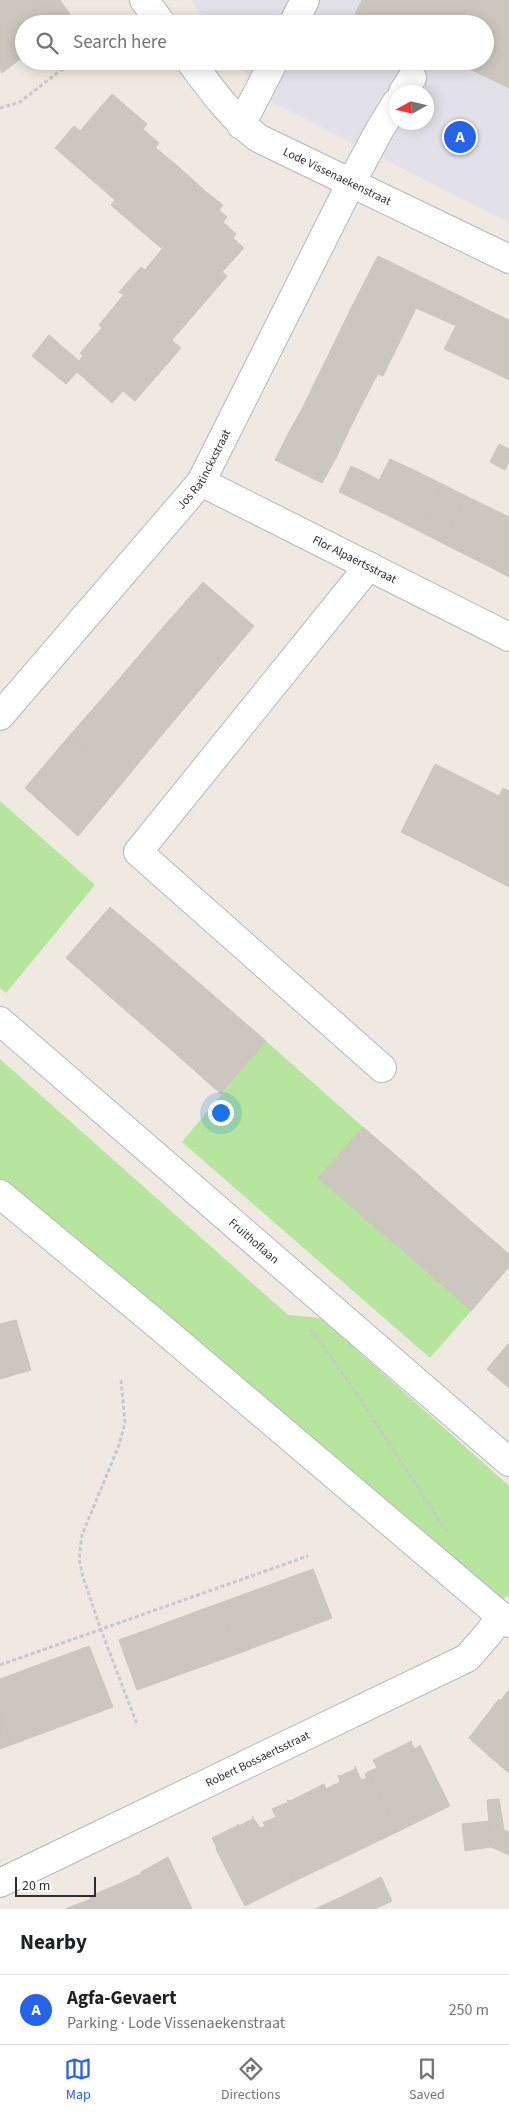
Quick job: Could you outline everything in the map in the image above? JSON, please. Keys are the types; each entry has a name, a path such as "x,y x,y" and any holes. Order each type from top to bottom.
{"street":[{"path":"144,0 155,15"},
{"path":"298,15 305,0"},
{"name":"Lode Vissenaekenstraat","path":"197,70 241,125 266,142 509,259"},
{"path":"241,125 269,70"},
{"name":"Jos Ratinckxstraat","path":"0,716 201,482 351,183 389,114"},
{"name":"Flor Alpaertsstraat","path":"201,482 509,637"},
{"path":"369,566 138,852 382,1068"},
{"name":"Fruithoflaan","path":"0,1021 509,1462"},
{"path":"0,1194 174,1338 505,1619"},
{"name":"Robert Bossaertsstraat","path":"0,1883 467,1658 488,1634 505,1619"}],"path":[{"path":"0,108 20,102 62,70"},
{"path":"310,1328 439,1517 452,1541"},
{"path":"121,1380 125,1423 119,1445 79,1546 83,1577 137,1724"},
{"path":"0,1665 308,1556"}],"shaded area":[{"path":"191,0 509,0 509,222 265,99 244,70 494,70 494,15 202,15"}],"green space":[{"path":"0,801 95,885 6,993 0,988"},
{"path":"266,1041 363,1127 318,1178 471,1311 430,1358 182,1142"},
{"path":"0,1059 288,1315 321,1318 509,1486 509,1598 506,1596 497,1609 0,1181"}],"building":[{"path":"0,0 60,0 71,15 15,15 15,63 2,73 0,70"},
{"path":"362,0 509,0 509,88 472,70 494,70 494,15 355,14"},
{"path":"112,94 147,124 143,129 159,143 115,200 55,148 74,126 80,131"},
{"path":"156,148 181,169 134,225 111,205"},
{"path":"181,169 205,191 182,217 186,221 164,247 163,245 161,248 134,225"},
{"path":"205,191 223,205 219,210 227,217 208,240 182,217"},
{"path":"186,221 208,240 223,222 236,234 233,238 244,248 222,272 227,276 210,296 158,254"},
{"path":"158,254 210,296 172,340 121,298 124,295 119,292 141,267 145,270"},
{"path":"378,256 456,294 443,320 416,308 404,333 352,306"},
{"path":"456,294 496,314 472,362 444,349 456,326 443,320"},
{"path":"121,298 181,348 135,401 123,391 112,403 77,372 66,384 32,356 49,335 79,361 83,356 80,353 102,328 99,325"},
{"path":"352,306 404,333 383,376 378,374 374,381 328,356"},
{"path":"496,314 509,320 509,350 497,374 472,362"},
{"path":"509,350 509,380 497,374"},
{"path":"328,356 374,381 361,406 315,382"},
{"path":"315,382 361,406 349,430 303,407"},
{"path":"303,407 349,430 337,456 289,432"},
{"path":"289,432 337,456 322,483 275,460"},
{"path":"499,444 509,449 509,462 505,470 490,462"},
{"path":"390,459 416,471 391,517 354,499 366,473 379,480"},
{"path":"351,466 366,473 354,499 339,492"},
{"path":"416,471 442,484 419,531 391,517"},
{"path":"442,484 466,496 442,543 419,531"},
{"path":"466,496 509,517 509,535 492,568 442,543"},
{"path":"509,535 509,577 492,568"},
{"path":"203,582 254,626 209,679 158,633"},
{"path":"158,633 209,679 166,730 114,685"},
{"path":"114,685 166,730 123,782 70,735"},
{"path":"70,735 123,782 78,836 25,788"},
{"path":"435,764 499,796 465,864 401,832"},
{"path":"503,788 509,791 509,887 465,864"},
{"path":"110,907 162,951 117,1003 66,958"},
{"path":"162,951 213,995 168,1047 117,1003"},
{"path":"213,995 266,1041 221,1094 168,1047"},
{"path":"363,1127 415,1172 369,1222 318,1178"},
{"path":"415,1172 465,1216 420,1266 369,1222"},
{"path":"465,1216 509,1254 509,1267 471,1311 420,1266"},
{"path":"16,1320 31,1370 0,1379 0,1324"},
{"path":"509,1343 509,1388 487,1369"},
{"path":"313,1569 332,1618 237,1654 220,1603"},
{"path":"220,1603 237,1654 137,1690 119,1640"},
{"path":"89,1646 113,1707 11,1745 0,1715 0,1679"},
{"path":"509,1690 509,1733 489,1756 469,1738 499,1699 500,1701"},
{"path":"0,1715 11,1745 0,1749"},
{"path":"509,1733 509,1773 489,1756"},
{"path":"412,1741 411,1743 415,1749 420,1745 450,1806 397,1832 368,1772 377,1768 373,1760"},
{"path":"355,1766 361,1780 367,1778 365,1774 368,1772 397,1832 347,1856 314,1789 324,1784 326,1789 340,1782 338,1775 340,1776 355,1769"},
{"path":"314,1789 347,1856 295,1881 267,1821 276,1817 272,1809 288,1802 287,1800 290,1801"},
{"path":"499,1799 504,1830 509,1832 509,1855 491,1847 487,1800"},
{"path":"254,1818 260,1828 265,1826 263,1822 267,1821 295,1881 245,1906 212,1838"},
{"path":"490,1821 491,1847 465,1851 462,1824"},
{"path":"168,1857 192,1909 128,1909 116,1885 141,1874 141,1872"},
{"path":"381,1877 392,1901 375,1909 346,1909 341,1897"},
{"path":"116,1885 128,1909 96,1909 89,1895 91,1896"},
{"path":"341,1897 346,1909 315,1909"},
{"path":"91,1899 96,1909 65,1909"}],"place":[{"name":"Agfa-Gevaert","path":"460,137"}]}
